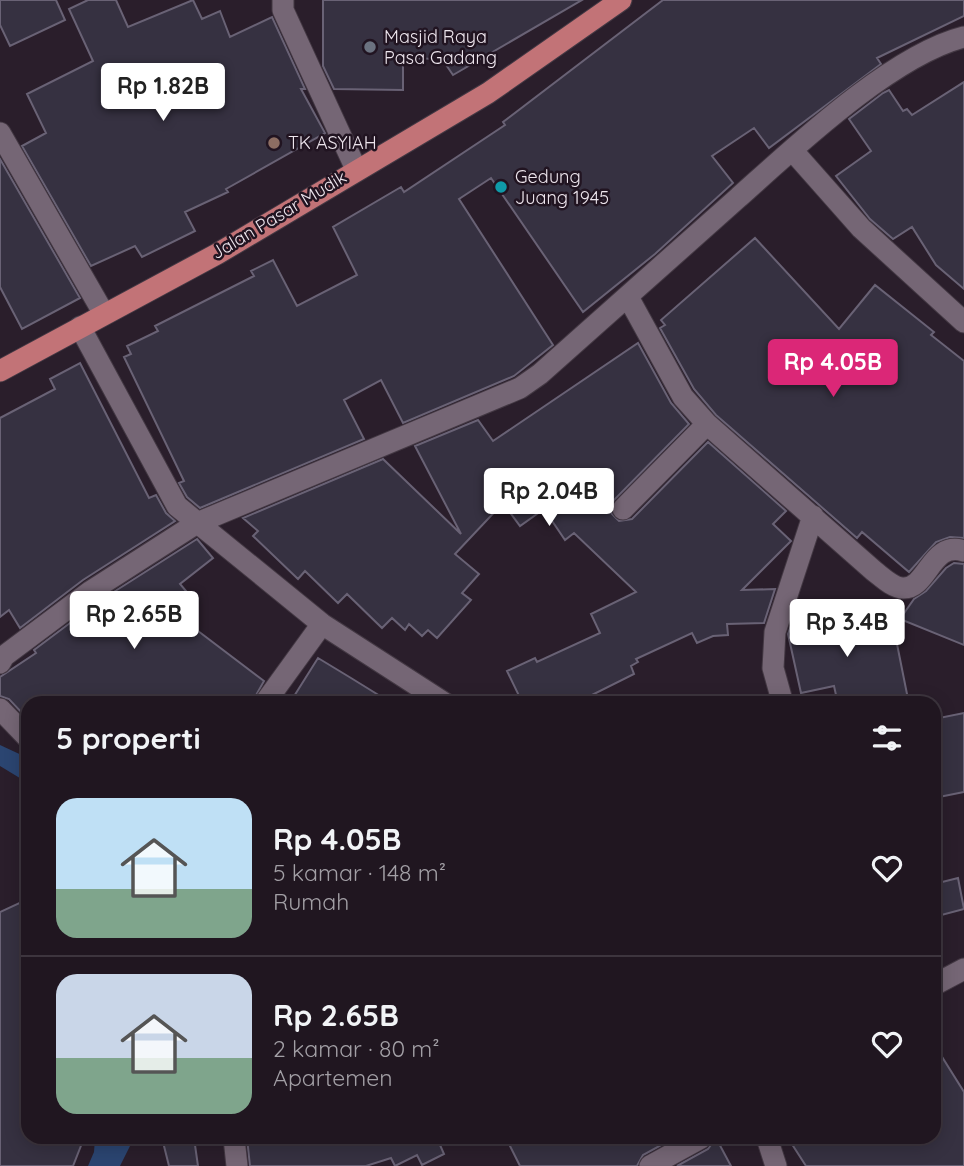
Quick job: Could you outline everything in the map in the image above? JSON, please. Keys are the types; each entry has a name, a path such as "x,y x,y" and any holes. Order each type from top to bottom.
{"main road":[{"name":"Jalan Pasar Mudik","path":"0,371 216,254 488,93 621,0"}],"street":[{"path":"283,0 283,10 356,169"},
{"path":"0,663 4,656 91,591 197,523 501,399 540,374 792,150 886,77 932,49 964,37"},
{"path":"0,133 104,314"},
{"path":"792,150 861,228 964,322"},
{"path":"628,296 683,397 707,424 874,571 901,588 915,583 940,554 957,548 964,551"},
{"path":"80,327 177,506 322,624 434,696"},
{"path":"623,509 707,424"},
{"path":"781,696 773,668 775,632 813,516"},
{"path":"270,696 322,624"},
{"path":"0,709 21,731"},
{"path":"941,981 964,969"},
{"path":"235,1144 237,1166"},
{"path":"650,1166 690,1144"},
{"path":"769,1144 776,1166"}],"water":[{"path":"0,745 21,755 21,779 0,766"},
{"path":"95,1144 131,1144 120,1166 88,1166"}],"building":[{"path":"0,0 56,0 65,20 10,46 0,25"},
{"path":"88,0 116,0 128,27 193,0 202,19 220,11 230,37 272,17 305,89 301,89 325,133 226,189 228,192 185,212 195,231 142,257 135,246 91,266 22,146 46,133 27,94 93,61 69,9"},
{"path":"323,0 582,0 453,75 442,59 403,58 403,90 334,89 323,66"},
{"path":"663,0 964,0 964,16 877,58 881,64 769,148 754,128 712,156 733,183 655,254 583,312 491,178 459,199 553,345 514,376 403,423 381,380 344,400 364,439 200,508 187,497 179,483 184,481 124,357 131,354 127,346 158,331 155,326 254,276 251,271 273,260 297,306 357,275 333,227 401,187 404,192 505,125 503,122"},
{"path":"964,82 964,289 936,265 912,227 893,239 870,219 836,176 871,151 849,119 883,93 889,90 903,111 907,109 912,115"},
{"path":"0,159 80,298 22,329 0,287"},
{"path":"755,238 839,329 875,285 934,332 931,335 964,361 964,538 950,537 936,542 909,572 862,532 857,538 716,415 694,389 660,328 665,325 661,320"},
{"path":"638,343 671,403 689,424 614,500 611,513 619,521 632,519 708,442 786,511 773,524 791,541 742,590 775,589 764,623 727,624 728,635 713,636 697,643 692,633 636,659 638,662 631,666 634,674 590,696 519,696 507,671 535,658 537,662 600,633 591,614 636,592 574,533 565,540 544,509 520,526 503,503 455,554 479,574 462,593 471,600 437,638 428,630 422,636 409,624 405,630 392,618 382,628 347,594 338,603 305,571 298,579 253,536 258,531 243,518 383,459 461,534 415,446 478,420 493,441"},
{"path":"80,363 149,498 156,495 166,513 175,521 83,580 20,628 9,610 0,617 0,418 55,389 50,379"},
{"path":"197,539 213,558 180,584 191,597 173,612 264,681 256,696 21,696 21,712 9,699 0,696 0,677 36,653 34,650 98,602"},
{"path":"954,563 964,564 964,645 900,619 914,599"},
{"path":"838,605 845,634 893,624 907,696 836,696 834,686 801,693 788,634 795,614"},
{"path":"318,658 380,696 294,696"},
{"path":"964,713 964,792 941,797 941,718"},
{"path":"958,878 964,909 941,915 941,882"},
{"path":"21,902 21,1144 82,1144 73,1166 0,1166 0,912"},
{"path":"941,1055 964,1092 964,1166 806,1166 792,1144 941,1144"},
{"path":"164,1144 195,1144 198,1166 169,1166"},
{"path":"248,1144 442,1144 440,1145 444,1154 422,1165 417,1155 395,1166 391,1158 366,1166 250,1166"},
{"path":"509,1144 663,1144 643,1155 637,1166 520,1166"},
{"path":"712,1144 719,1144 731,1166 677,1166 708,1149"}],"place":[{"name":"Masjid Raya Pasa Gadang","path":"370,47"},
{"name":"TK ASYIAH","path":"274,143"},
{"name":"Gedung Juang 1945","path":"501,187"}]}
